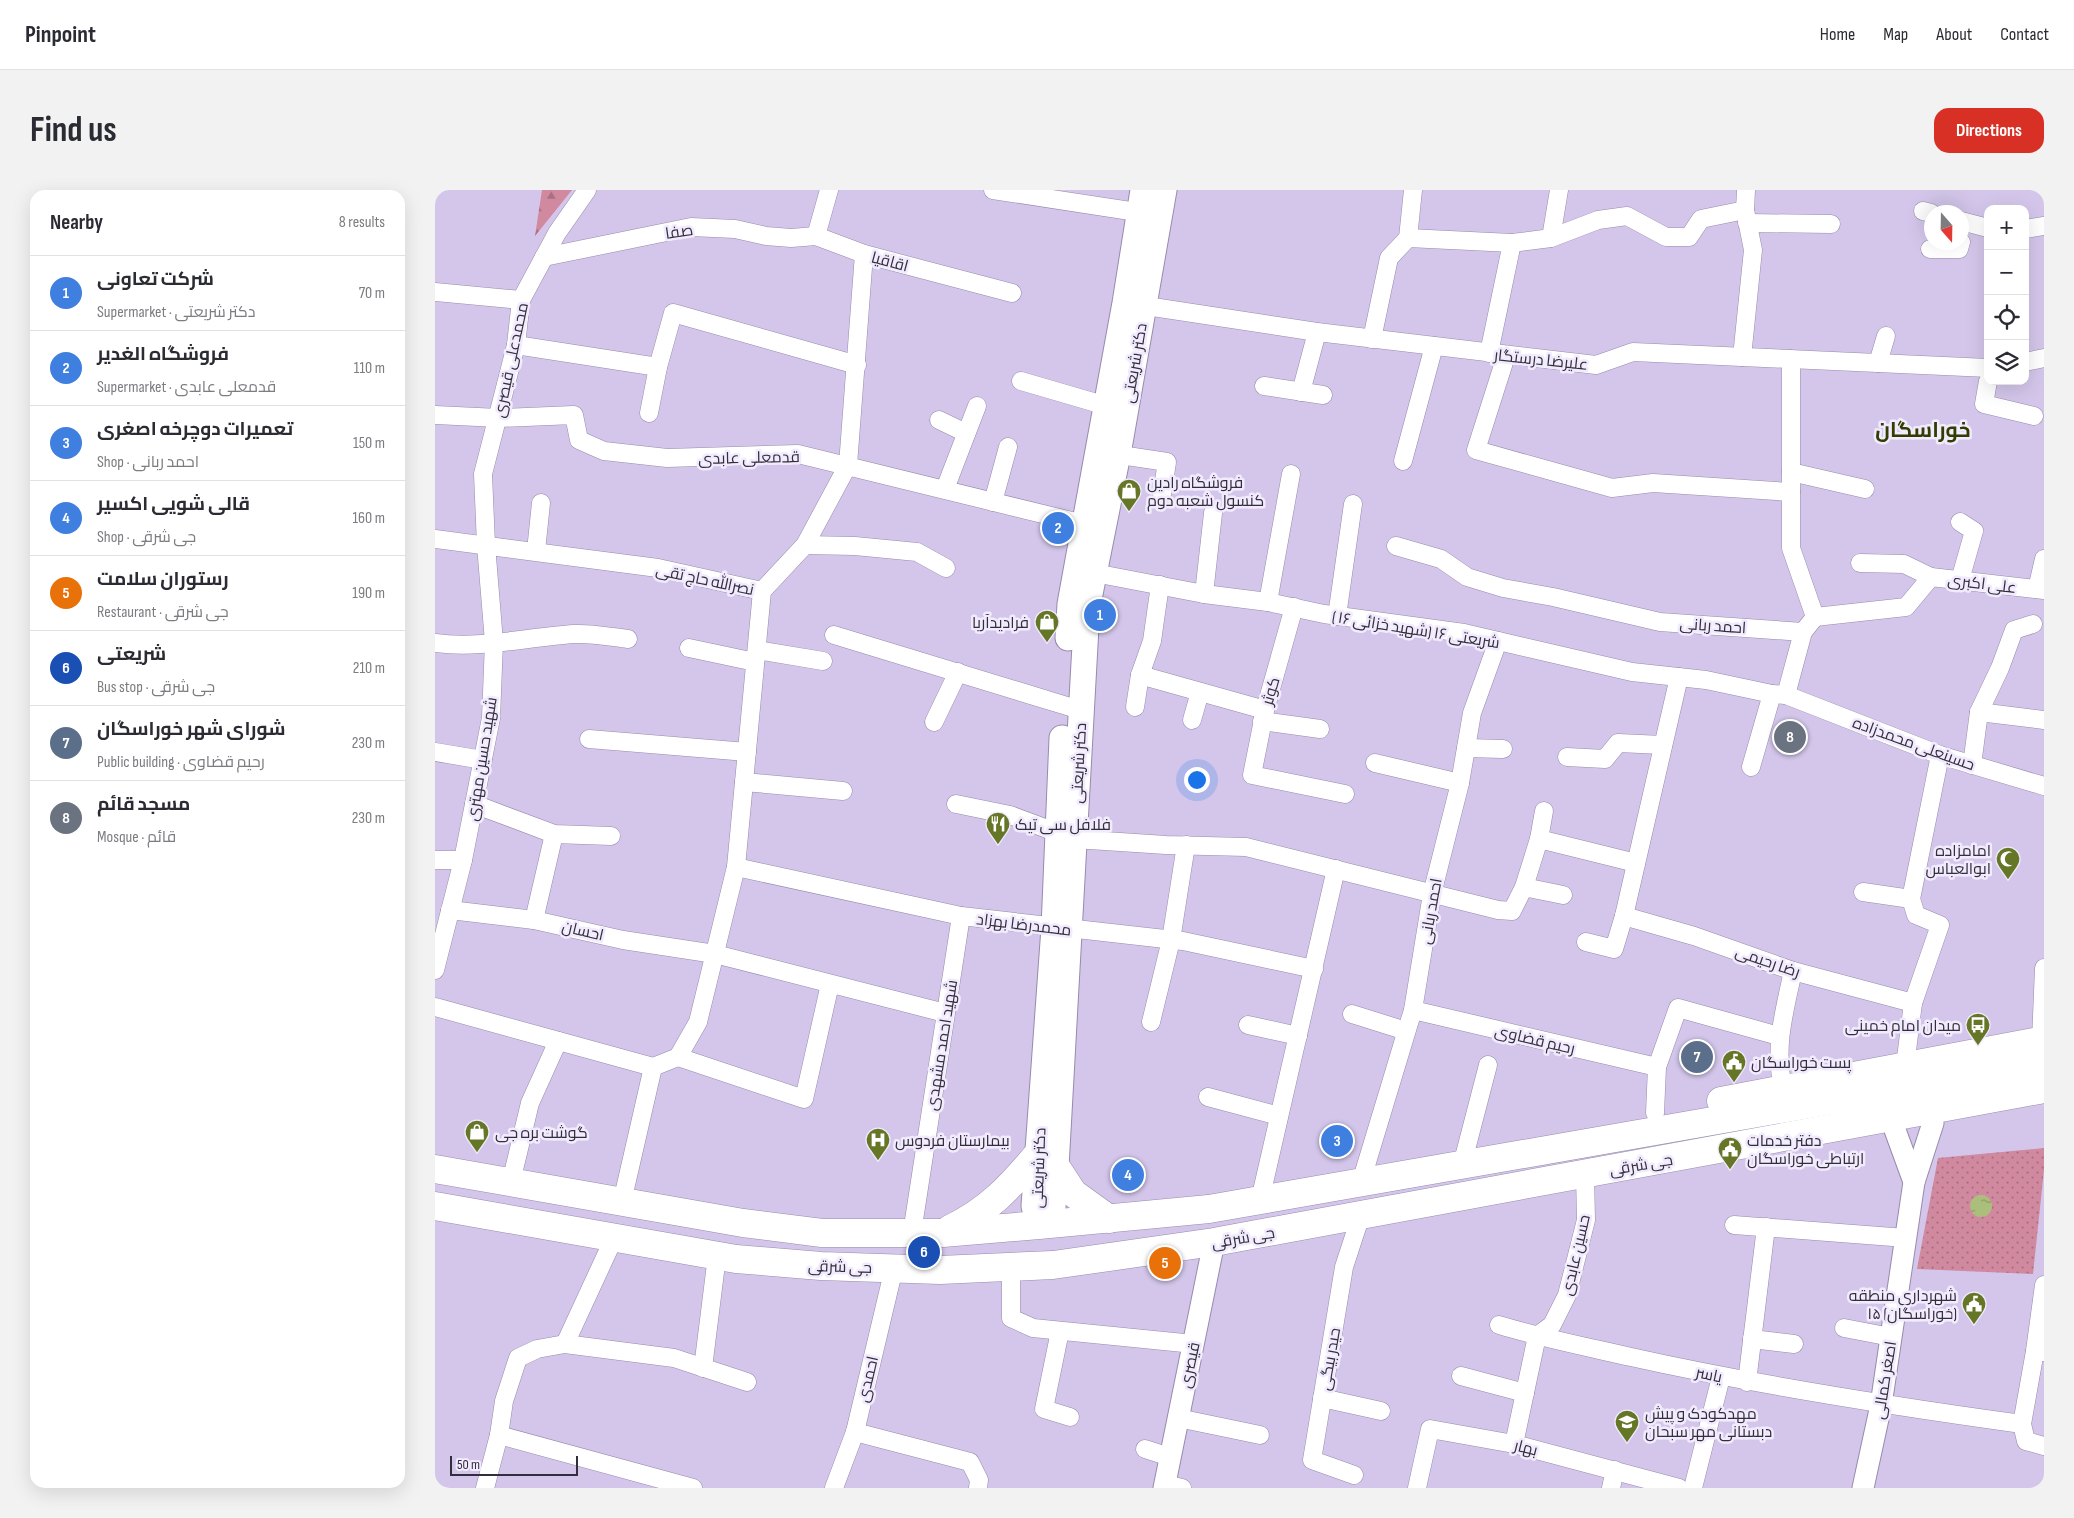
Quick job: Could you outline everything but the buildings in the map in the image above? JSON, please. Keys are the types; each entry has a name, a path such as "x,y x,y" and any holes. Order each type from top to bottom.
{"main road":[{"name":"دکتر شریعتی","path":"1039,1225 1053,1207 1047,1161 1062,929 1072,707 1070,604 1086,571 1095,527 1134,305 1148,206 1164,190"},
{"path":"1583,1144 1631,1118 1905,1066 2043,1048"},
{"name":"جی شرقی","path":"435,1169 743,1223 823,1233 943,1233 1109,1219 1209,1208 1260,1200 1583,1144 2043,1048"},
{"name":"جی شرقی","path":"435,1206 736,1259 821,1266 940,1270 1053,1265 1214,1242 2044,1089"},
{"path":"1585,1174 1620,1181 2044,1103"},
{"path":"943,1233 972,1218 1047,1161 1073,1193 1109,1219"},
{"path":"1023,1266 1039,1225"}],"street":[{"name":"محمدعلی قیصری","path":"486,545 483,474 499,418 516,345 521,300 557,233 587,190"},
{"path":"816,236 829,190"},
{"path":"993,190 1148,206"},
{"path":"1372,339 1389,258 1409,238 1413,190"},
{"path":"1551,238 1559,190"},
{"path":"1741,357 1753,250 1746,216 1746,190"},
{"path":"1409,238 1512,243 1551,238 1598,220 1627,216 1666,237 1689,237 1701,219 1746,216 1831,224"},
{"path":"2029,228 2044,226"},
{"name":"صفا","path":"544,257 691,228 735,229 766,236 791,238 816,236"},
{"path":"1969,231 1984,229"},
{"name":"اقاقیا","path":"816,236 864,254 1012,293"},
{"path":"1512,243 1498,354 1476,450 1612,488 1653,483 1791,492"},
{"name":"نصرالله حاج تقی","path":"435,539 658,568 762,591 805,545 848,465 864,254"},
{"path":"435,292 521,300"},
{"name":"علیرضا درستگار","path":"1134,305 1317,332 1595,365 1633,352 1984,368"},
{"path":"649,413 658,367 673,313 857,365"},
{"path":"1301,392 1317,332"},
{"path":"1878,363 1886,336"},
{"path":"516,345 658,367"},
{"path":"1403,461 1434,346"},
{"path":"2029,361 2044,358"},
{"path":"1751,767 1803,632 1815,617 1791,548 1791,359"},
{"path":"1021,382 1116,409"},
{"path":"1987,385 1984,404 2034,416"},
{"path":"1263,386 1323,396"},
{"path":"945,490 977,406"},
{"path":"435,415 499,418"},
{"name":"قدمعلی عابدی","path":"499,418 574,415 579,440 604,451 667,458 798,454 1095,527"},
{"path":"939,420 966,434"},
{"path":"993,502 1008,447"},
{"path":"1109,453 1167,462 1162,494"},
{"path":"1791,472 1865,489"},
{"path":"1268,602 1291,474"},
{"path":"536,551 541,503"},
{"path":"1337,616 1353,504"},
{"path":"1204,594 1213,513"},
{"path":"1960,522 1974,531 1960,580"},
{"name":"شهید حسین مهتری","path":"435,970 463,860 491,718 494,642 486,545"},
{"path":"805,545 855,546 917,552 946,568"},
{"name":"احمد ربانی","path":"1396,546 1441,559 1467,577 1503,588 1553,597 1660,622 1803,632"},
{"path":"2040,590 2044,559"},
{"path":"1860,564 1904,564 1931,577"},
{"name":"شریعتی ۱۶ (شهید خزائی ۱۶ )","path":"1086,571 1204,594 1268,602 1337,616 1464,633 1632,672 1706,680 1779,695"},
{"name":"علی اکبری","path":"1815,617 1906,606 1931,577 2040,590"},
{"path":"1135,707 1140,675 1152,641 1160,585"},
{"path":"435,1007 653,1067 678,1056 698,1022 737,867 762,591"},
{"name":"کوثر","path":"1294,608 1263,715 1252,775 1345,794"},
{"path":"1972,765 1979,712 2001,668 2014,630 2033,624"},
{"path":"435,643 451,645 577,634 628,639"},
{"path":"834,635 1072,707"},
{"name":"احمد ربانی","path":"1361,1182 1413,1010 1432,894 1460,784 1472,713 1498,641"},
{"path":"689,648 823,661"},
{"path":"933,722 957,672"},
{"path":"1140,675 1201,692 1263,715 1320,729"},
{"path":"1586,942 1614,949 1624,916 1679,678"},
{"path":"1192,720 1201,692"},
{"name":"حسینعلی محمدزاده","path":"1779,695 1940,755 2044,786"},
{"path":"1979,712 2044,720"},
{"path":"589,739 747,752"},
{"path":"1567,757 1605,759 1619,743 1663,745"},
{"path":"1466,748 1503,749"},
{"path":"435,752 483,760"},
{"path":"1905,1066 1913,1003 1940,925 1916,915 1911,899 1940,755"},
{"path":"1375,763 1460,784"},
{"path":"744,782 843,791"},
{"path":"474,804 554,834 611,836"},
{"path":"956,804 1010,816 1065,836 1166,846 1186,844 1247,847 1498,910 1512,911 1524,887 1539,839 1544,811"},
{"path":"534,920 554,834"},
{"path":"1539,839 1636,863"},
{"path":"1151,1022 1171,940 1186,844"},
{"path":"435,860 463,860"},
{"name":"محمدرضا بهزاد","path":"737,867 961,916 1171,940 1314,969"},
{"path":"1260,1200 1336,870"},
{"path":"1524,887 1563,895"},
{"path":"1863,892 1911,899"},
{"name":"احسان","path":"450,910 534,920 623,940 715,954 945,1013"},
{"name":"شهید احمد مشهدی","path":"912,1232 961,916"},
{"name":"رضا رحیمی","path":"1624,916 1694,936 1793,971 1913,1003"},
{"path":"2043,1048 2044,968"},
{"path":"1783,1089 1779,1070 1779,1036 1793,971"},
{"path":"678,1056 805,1099 830,984"},
{"path":"1655,1113 1657,1067 1678,1008 1779,1036"},
{"name":"رحیم قضاوی","path":"1413,1010 1657,1067"},
{"path":"1353,1014 1406,1031"},
{"path":"1248,1025 1298,1036"},
{"path":"511,1182 530,1103 558,1041"},
{"path":"1463,1164 1488,1065"},
{"path":"622,1202 653,1067"},
{"path":"1208,1098 1279,1116"},
{"name":"اصغر کمالی","path":"1863,1488 1881,1405 1914,1182 1933,1122"},
{"path":"1895,1130 1914,1182"},
{"name":"حسین عابدی","path":"1537,1336 1552,1325 1567,1295 1586,1220 1585,1174"},
{"name":"حیدر بیگی","path":"1353,1475 1312,1460 1344,1267 1361,1215"},
{"path":"1734,1225 1906,1238"},
{"path":"1747,1382 1766,1227"},
{"path":"565,1344 614,1238"},
{"name":"قیصری","path":"1170,1487 1170,1458 1214,1242"},
{"path":"703,1368 717,1256"},
{"path":"1023,1266 1011,1318 1033,1328 1193,1344"},
{"name":"احمدی","path":"834,1488 855,1432 894,1268"},
{"path":"2044,1286 2040,1351 2022,1424 2026,1441 2044,1446"},
{"name":"یاسر","path":"1499,1325 1537,1336 1747,1382 1881,1405 2022,1424"},
{"path":"1844,1328 1891,1337"},
{"path":"1060,1331 1044,1409 1070,1417"},
{"path":"1514,1444 1537,1336"},
{"path":"1752,1339 1795,1344"},
{"path":"485,1488 499,1435 503,1401 518,1358 537,1349 565,1344 674,1358 747,1382"},
{"path":"1461,1376 1525,1393"},
{"path":"1693,1488 1721,1377"},
{"path":"1322,1398 1381,1411"},
{"path":"1178,1418 1260,1435"},
{"name":"بهار","path":"1417,1488 1430,1428 1514,1444 1679,1488"},
{"path":"855,1432 970,1462 979,1480 978,1488"},
{"path":"499,1435 693,1488"},
{"path":"1145,1449 1170,1458"},
{"path":"1611,1488 1615,1470"}],"green space":[{"path":"542,190 572,190 535,236"},
{"path":"2044,1148 2044,1170 2033,1274 1917,1269 1938,1158"}],"water":[{"path":"1981,1195 1989,1198 1992,1206 1989,1214 1981,1217 1973,1214 1970,1206 1973,1198"}],"place":[{"name":"فروشگاه رادین کنسول شعبه دوم","path":"1129,512"},
{"name":"فروشگاه الغدیر","path":"1058,528"},
{"name":"شرکت تعاونی","path":"1100,615"},
{"name":"فرادیدآریا","path":"1047,643"},
{"name":"مسجد قائم","path":"1790,737"},
{"name":"فلافل سی تیک","path":"998,845"},
{"name":"امامزاده ابوالعباس","path":"2008,880"},
{"name":"میدان امام خمینی","path":"1978,1046"},
{"name":"شورای شهر خوراسگان","path":"1697,1057"},
{"name":"پست خوراسگان","path":"1734,1083"},
{"name":"تعمیرات دوچرخه اصغری","path":"1337,1141"},
{"name":"گوشت بره جی","path":"477,1153"},
{"name":"بیمارستان فردوس","path":"878,1161"},
{"name":"دفتر خدمات ارتباطی خوراسگان","path":"1730,1170"},
{"name":"قالی شویی اکسیر","path":"1128,1175"},
{"name":"شریعتی","path":"924,1252"},
{"name":"رستوران سلامت","path":"1165,1263"},
{"name":"شهرداری منطقه ۱۵ (خوراسگان)","path":"1974,1325"},
{"name":"مهدکودک و پیش دبستانی مهر سبحان","path":"1627,1443"}],"district":[{"name":"خوراسگان","path":"1923,430"}]}
